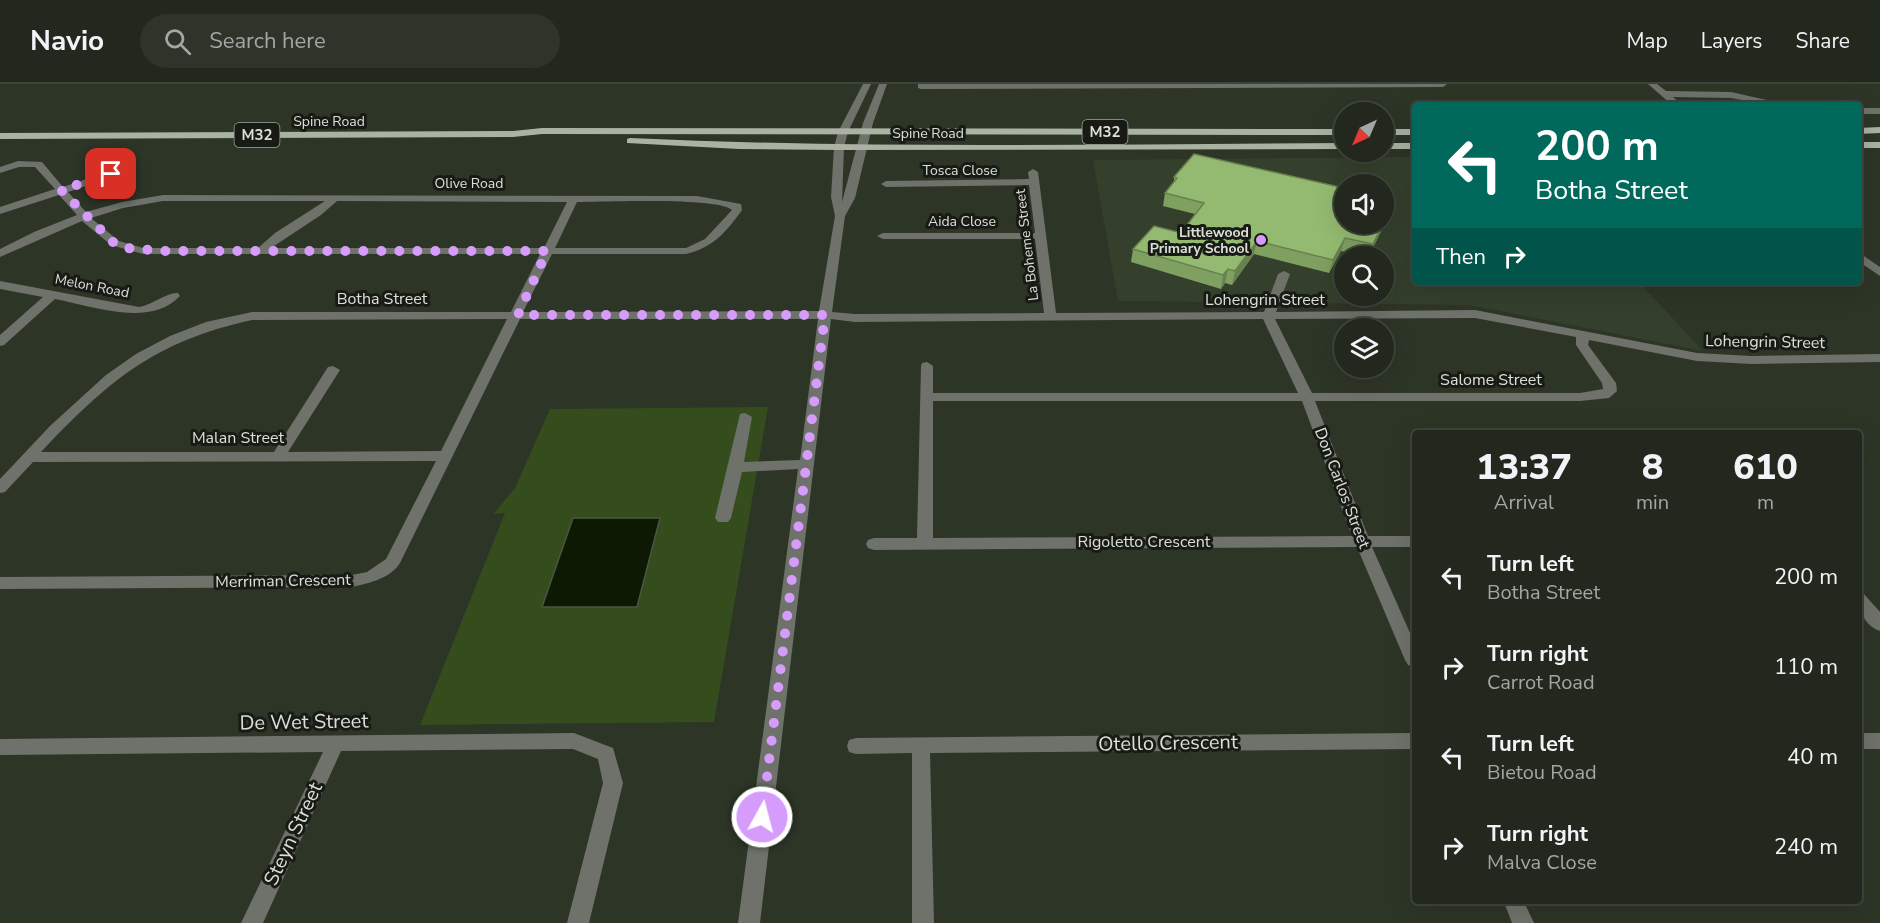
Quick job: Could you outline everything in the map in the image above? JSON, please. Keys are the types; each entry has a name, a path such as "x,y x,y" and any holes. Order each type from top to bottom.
{"main road":[{"path":"1862,130 1880,130"},
{"name":"Spine Road","path":"513,134 542,131 1334,132"},
{"path":"1394,132 1412,132"},
{"name":"Spine Road","path":"0,135 513,134 710,146 1334,146"},
{"path":"1862,145 1880,145"},
{"path":"1394,146 1412,146"}],"street":[{"path":"840,216 836,197 839,147 843,132 867,84"},
{"path":"749,923 825,315 840,216 850,198 866,132 883,84"},
{"path":"921,86 1443,84"},
{"path":"1652,84 1673,102"},
{"path":"1664,94 1731,95 1768,102"},
{"path":"1862,111 1880,111"},
{"path":"0,170 18,164 38,164 107,237 125,248 163,251 547,251"},
{"path":"0,211 111,174"},
{"name":"Tosca Close","path":"886,184 1033,178"},
{"name":"La Boheme Street","path":"1033,178 1050,315"},
{"name":"Olive Road","path":"0,254 44,232 87,217 128,204 163,198 697,199 737,206 737,210 708,244 699,249 547,251"},
{"path":"262,250 275,237 317,213 335,198"},
{"name":"Merriman Crescent","path":"0,583 352,581 371,577 393,563 518,315 574,198"},
{"name":"Aida Close","path":"883,236 1042,236"},
{"path":"1862,258 1880,273"},
{"path":"1268,317 1284,274"},
{"name":"Melon Road","path":"0,285 139,311 155,308 174,296"},
{"path":"0,342 53,294"},
{"name":"Lohengrin Street","path":"825,315 855,318 1475,314 1718,360 1880,358"},
{"name":"Botha Street","path":"0,488 76,405 100,384 161,344 215,323 263,315 825,315"},
{"name":"Don Carlos Street","path":"1268,317 1307,397 1362,542 1412,655"},
{"name":"Salome Street","path":"1307,397 1580,397 1604,395 1610,391 1609,383 1582,345 1583,335"},
{"path":"925,543 927,366"},
{"path":"278,456 333,370"},
{"path":"927,397 1307,397"},
{"path":"723,519 745,417"},
{"name":"Malan Street","path":"29,457 447,456"},
{"path":"736,467 808,464"},
{"name":"Rigoletto Crescent","path":"874,544 1412,542"},
{"path":"1862,603 1880,624"},
{"name":"De Wet Street","path":"0,747 574,741 606,754 613,783 578,923"},
{"name":"Otello Crescent","path":"856,746 1412,741"},
{"path":"1862,741 1880,741"},
{"name":"Steyn Street","path":"252,923 335,745"},
{"path":"921,745 923,923"},
{"path":"1515,904 1523,923"}],"shaded area":[{"name":"Littlewood Primary School","path":"1394,157 1412,157 1412,285 1642,285 1703,351 1469,305 1394,304 1394,246 1334,246 1334,303 1118,301 1093,160 1334,158 1334,162 1394,162"},
{"path":"573,518 660,518 637,607 542,607"}],"green space":[{"path":"768,407 714,722 420,725 505,513 493,514 515,488 550,409"}],"building":[{"path":"1194,154 1334,186 1334,234 1378,234 1373,244 1345,238 1341,246 1334,246 1333,260 1257,241 1235,271 1228,269 1223,275 1133,249 1154,226 1181,233 1204,203 1165,193 1177,178 1174,177"}],"place":[{"name":"Littlewood Primary School","path":"1261,240"}],"route":[{"path":"111,174 61,190 107,237 125,248 163,251 547,251 518,315 825,315 762,817"}]}
